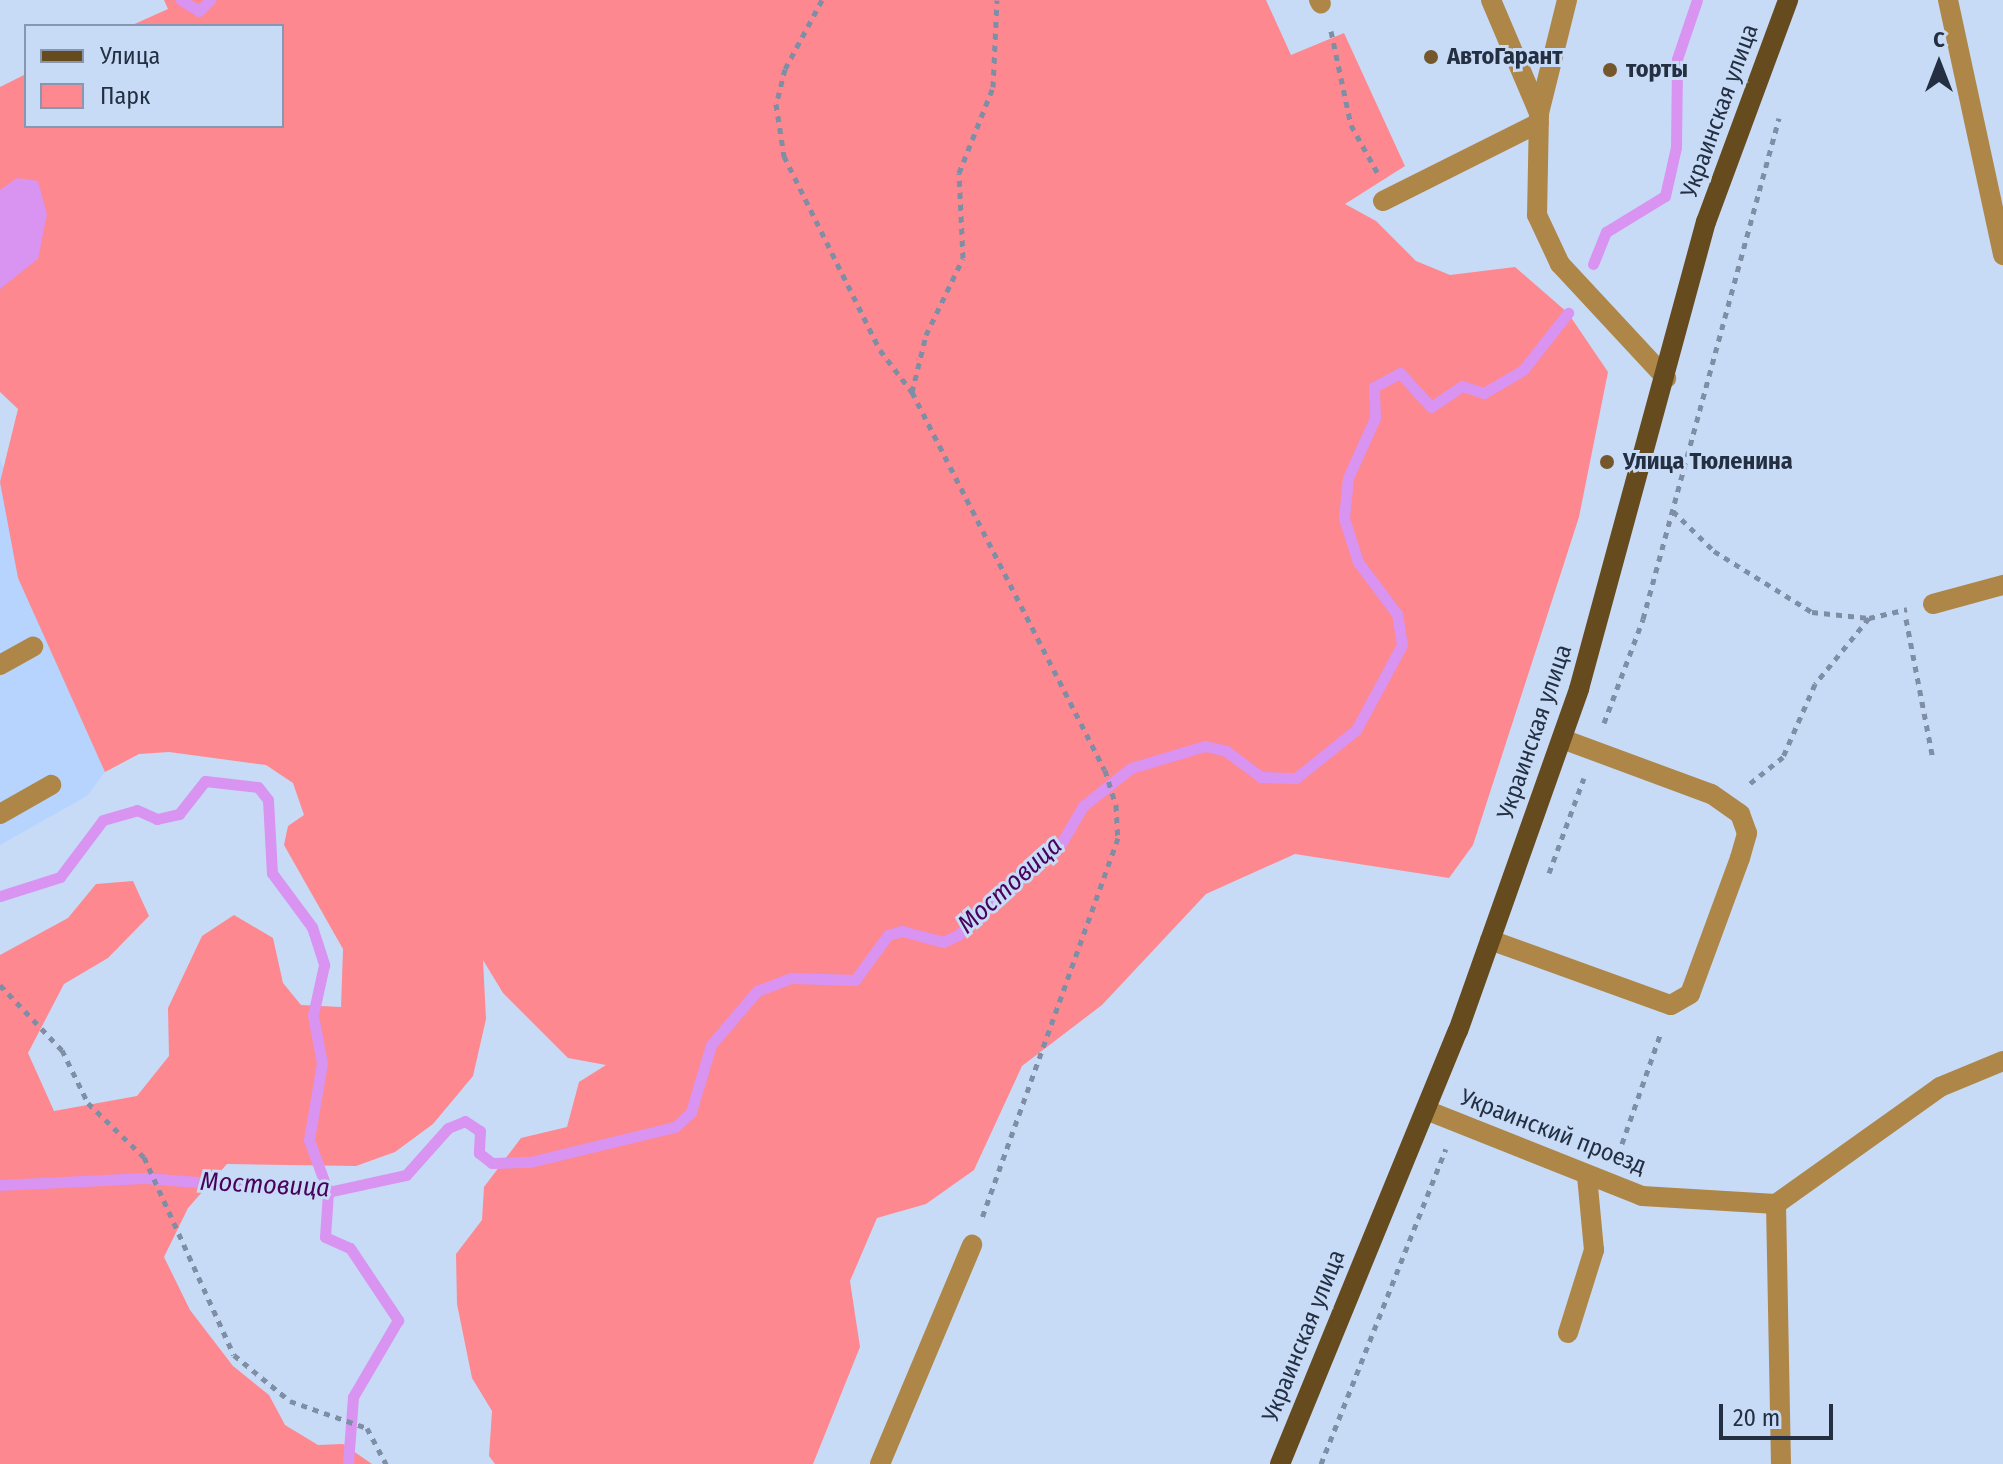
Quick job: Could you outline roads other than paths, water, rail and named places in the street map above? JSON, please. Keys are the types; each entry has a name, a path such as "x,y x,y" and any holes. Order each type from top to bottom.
{"main road":[{"name":"Украинская улица","path":"1280,1464 1426,1110 1562,739 1666,378 1706,222 1788,0"}],"street":[{"path":"1491,0 1539,118"},
{"path":"1567,0 1539,118 1537,215 1560,264 1604,318 1666,378"},
{"path":"1948,0 2003,255"},
{"path":"1388,199 1539,118"},
{"path":"1933,604 2003,585"},
{"path":"0,665 33,647"},
{"path":"1490,940 1671,1005 1690,994 1747,833 1740,814 1718,798 1562,739"},
{"path":"0,814 51,785"},
{"path":"1781,1464 1776,1204 1940,1087 2003,1061"},
{"name":"Украинский проезд","path":"1426,1110 1608,1185 1672,1200 1776,1204"},
{"path":"1568,1333 1594,1250 1587,1176"},
{"path":"880,1464 972,1245"}],"waterway":[{"path":"181,0 199,11 210,0"},
{"name":"Мостовица","path":"1593,264 1606,232 1665,196 1676,147 1677,59 1697,0"},
{"name":"Мостовица","path":"0,1185 145,1178 328,1192 406,1175 448,1128 465,1121 480,1131 479,1153 492,1163 530,1162 675,1127 691,1112 711,1045 757,991 791,978 855,980 888,935 902,931 943,942 958,935 1062,842 1083,806 1131,768 1205,746 1226,751 1261,777 1296,778 1356,730 1402,645 1397,614 1358,562 1344,518 1348,478 1375,418 1374,387 1400,373 1431,407 1462,386 1484,393 1523,370 1568,313"},
{"path":"0,896 60,877 103,820 137,810 157,819 179,814 205,781 258,787 268,800 272,873 312,927 324,965 313,1015 322,1063 309,1140 328,1192 325,1237 350,1248 398,1320 353,1397 348,1464"}],"place":[{"name":"АвтоГарант","path":"1431,57"},
{"name":"торты","path":"1610,70"},
{"name":"Улица Тюленина","path":"1607,462"}]}
